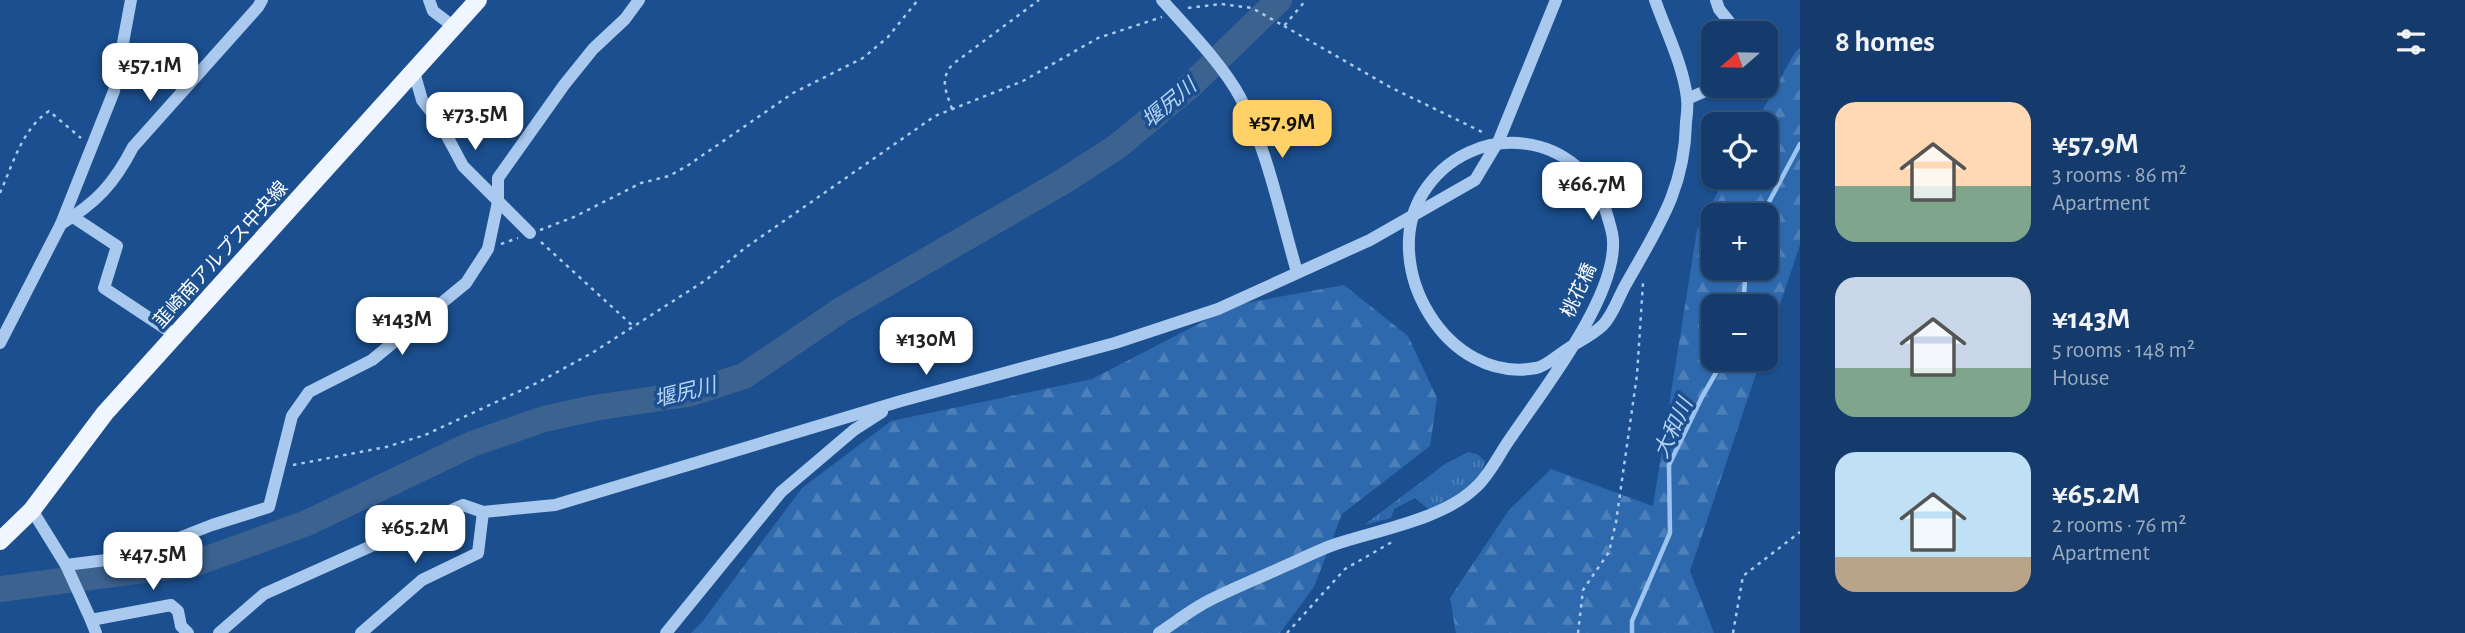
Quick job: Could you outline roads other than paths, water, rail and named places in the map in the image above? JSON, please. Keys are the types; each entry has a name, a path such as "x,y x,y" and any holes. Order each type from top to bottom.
{"main road":[{"name":"韮崎南アルプス中央線","path":"0,541 32,510 105,413 478,0"}],"street":[{"path":"0,344 61,224 114,91 131,0"},
{"path":"61,224 87,208 104,192 122,168 133,147 262,0"},
{"path":"429,0 433,11 454,27"},
{"path":"66,565 130,557 212,525 269,507 292,416 309,392 372,360 466,283 488,249 498,202 498,178 564,85 639,0"},
{"path":"1162,0 1221,70 1239,96 1259,144 1297,272"},
{"path":"219,633 264,594 463,505 484,512 555,505 901,401 1115,343 1218,309 1370,240 1475,180 1499,140 1556,0"},
{"name":"桃花橋","path":"1159,633 1209,600 1332,545 1433,513 1476,488 1542,391 1590,317 1610,273 1613,239 1603,201 1592,183 1569,159 1539,146 1512,143 1472,149 1443,169 1422,195 1410,228 1412,269 1422,300 1432,319 1446,337 1465,353 1484,363 1514,369 1540,367 1604,324 1664,217 1676,190 1686,134 1687,99 1655,0"},
{"path":"1716,0 1728,21"},
{"path":"414,72 422,100 440,123 463,166 530,233"},
{"path":"1687,99 1701,93"},
{"path":"74,216 117,246 104,288 175,335"},
{"path":"666,633 781,492 854,430 901,401"},
{"path":"32,510 66,565 96,633"},
{"path":"361,633 422,580 478,553 484,512"},
{"path":"91,620 171,605 178,611 181,626 188,633"}],"waterway":[{"name":"堰尻川","path":"0,589 196,563 307,523 472,444 544,419 594,408 688,394 744,376 841,310 1064,181 1118,146 1191,85 1279,0"},
{"name":"大和川","path":"1768,203 1800,144"},
{"name":"大和川","path":"1744,294 1745,280"},
{"name":"大和川","path":"1632,633 1632,621 1670,533 1669,465 1717,371"}]}
